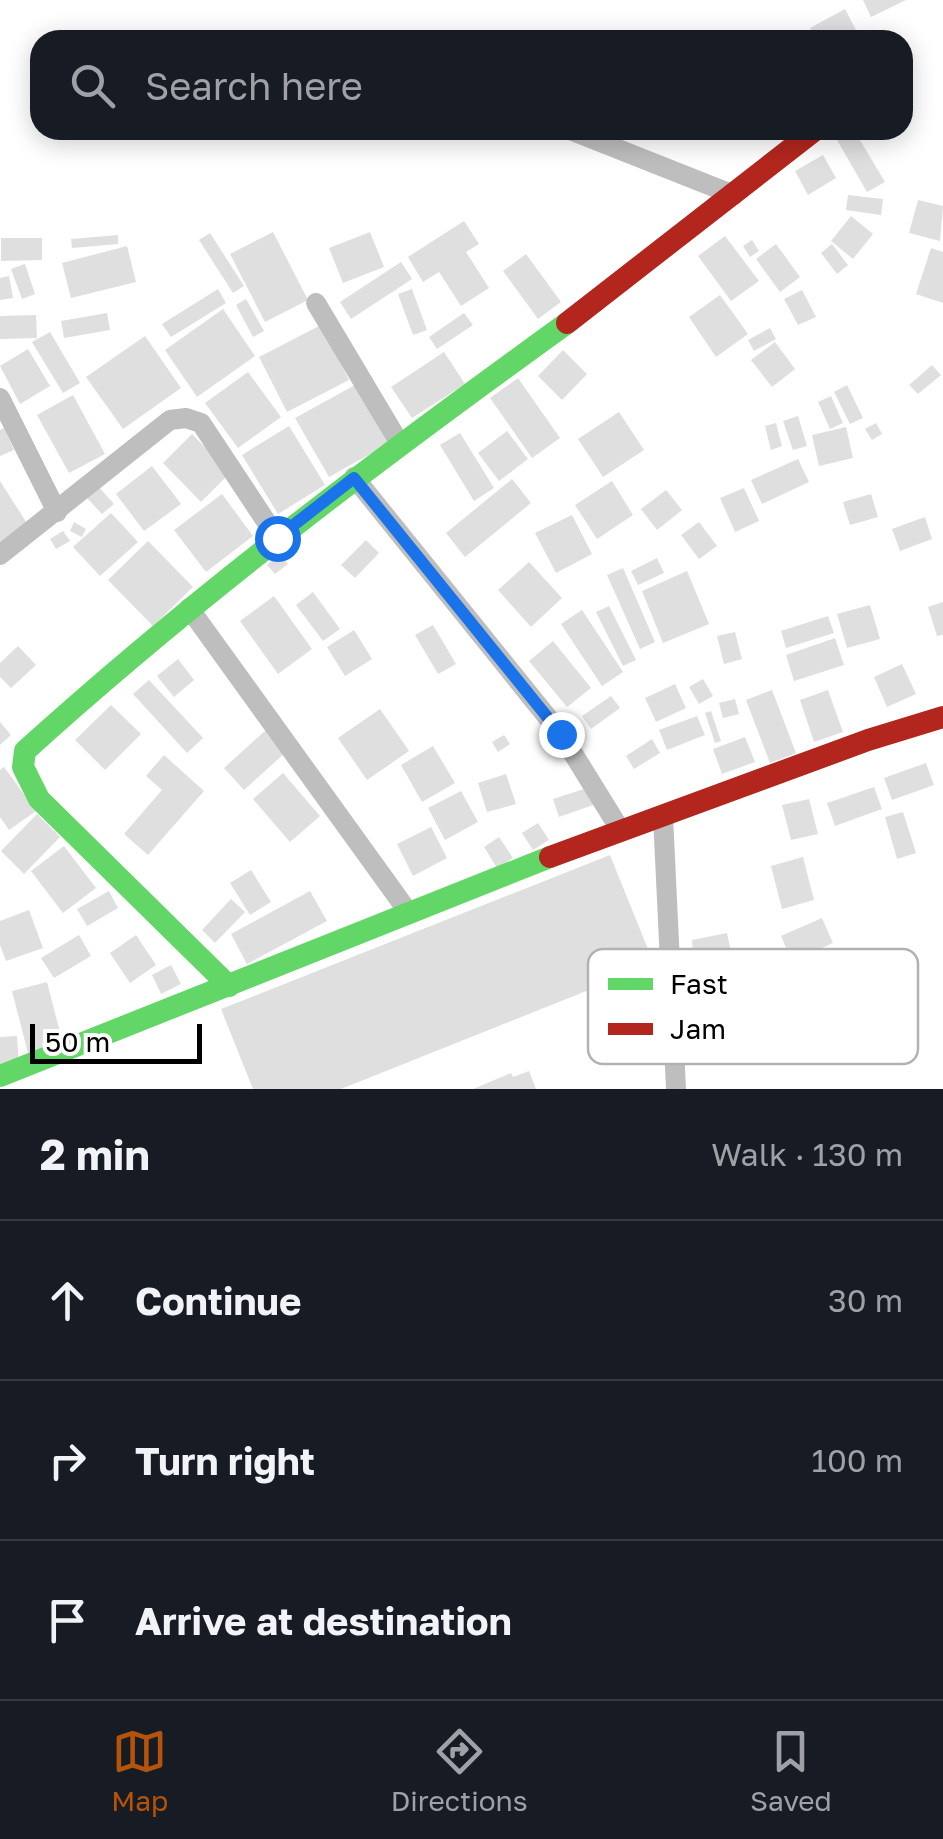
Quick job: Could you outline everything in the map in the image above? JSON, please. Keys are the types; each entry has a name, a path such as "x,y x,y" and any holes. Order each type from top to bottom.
{"street":[{"path":"595,140 734,195"},
{"path":"229,986 39,799 22,766 25,751 189,608 277,538 583,312 803,140"},
{"path":"316,303 400,444"},
{"path":"0,398 57,512"},
{"path":"0,556 170,420 186,418 201,424 277,538"},
{"path":"354,478 561,734 621,831"},
{"path":"189,608 409,913"},
{"path":"0,1076 621,831 915,723 943,718"},
{"path":"663,816 669,949"},
{"path":"675,1064 676,1089"}],"building":[{"path":"863,0 906,0 871,17"},
{"path":"845,9 856,30 811,30"},
{"path":"837,140 860,140 885,182 867,192"},
{"path":"823,155 836,178 808,195 795,171"},
{"path":"848,195 883,199 881,215 846,210"},
{"path":"918,200 943,206 940,241 909,233"},
{"path":"851,216 873,234 853,259 831,241"},
{"path":"464,221 479,244 466,252 489,288 461,306 439,272 423,282 408,257"},
{"path":"273,232 308,300 265,322 230,254"},
{"path":"370,232 384,267 343,283 329,248"},
{"path":"210,233 244,286 233,293 199,240"},
{"path":"118,235 118,244 72,248 71,239"},
{"path":"725,236 759,281 731,301 698,256"},
{"path":"1,238 42,238 42,260 1,261"},
{"path":"752,240 759,251 750,257 743,246"},
{"path":"776,244 800,277 780,292 756,259"},
{"path":"832,244 848,265 837,274 821,253"},
{"path":"127,246 136,282 71,298 62,263"},
{"path":"931,248 943,252 943,303 916,294"},
{"path":"526,254 561,302 538,319 503,271"},
{"path":"401,262 412,279 351,319 340,302"},
{"path":"25,264 35,294 22,299 11,269"},
{"path":"9,276 13,298 0,300 0,278"},
{"path":"218,289 226,303 171,337 162,324"},
{"path":"412,289 427,330 413,335 398,294"},
{"path":"802,290 816,317 798,325 784,299"},
{"path":"720,295 748,334 716,357 689,317"},
{"path":"246,299 264,331 253,337 236,305"},
{"path":"223,309 255,356 197,397 165,350"},
{"path":"107,313 110,330 64,338 61,321"},
{"path":"464,313 473,325 437,349 429,337"},
{"path":"36,315 37,338 0,339 0,316"},
{"path":"321,325 349,380 287,412 259,357"},
{"path":"770,328 776,339 754,351 748,340"},
{"path":"50,332 80,383 63,393 32,342"},
{"path":"145,336 181,388 123,429 86,377"},
{"path":"775,342 795,369 772,387 751,360"},
{"path":"28,349 50,386 20,404 0,366"},
{"path":"563,350 587,374 562,400 538,376"},
{"path":"444,352 465,384 412,418 391,387"},
{"path":"932,365 941,375 918,394 909,385"},
{"path":"248,372 281,417 238,448 205,403"},
{"path":"518,378 560,438 532,458 490,398"},
{"path":"355,385 388,444 329,477 295,418"},
{"path":"847,385 863,418 850,424 834,392"},
{"path":"73,395 105,454 69,473 37,415"},
{"path":"831,396 843,423 830,429 818,402"},
{"path":"619,412 644,450 603,477 578,439"},
{"path":"798,416 807,446 793,450 783,421"},
{"path":"776,423 782,446 771,450 765,426"},
{"path":"876,423 882,434 872,440 865,429"},
{"path":"289,426 325,485 278,514 242,455"},
{"path":"846,427 853,458 819,466 812,435"},
{"path":"4,428 14,450 0,456 0,430"},
{"path":"507,431 528,459 499,481 478,453"},
{"path":"460,433 494,488 474,501 440,445"},
{"path":"192,434 230,473 201,502 163,463"},
{"path":"798,459 809,482 762,504 751,480"},
{"path":"152,466 181,504 144,531 116,494"},
{"path":"512,479 531,503 465,557 446,533"},
{"path":"0,481 28,525 0,543"},
{"path":"612,481 633,515 597,539 575,505"},
{"path":"98,486 114,504 102,514 86,497"},
{"path":"744,488 759,521 735,532 720,498"},
{"path":"666,490 682,510 657,530 641,509"},
{"path":"222,494 253,536 206,572 174,530"},
{"path":"871,494 878,517 850,525 843,502"},
{"path":"111,513 138,542 100,576 73,547"},
{"path":"572,515 592,554 556,573 535,533"},
{"path":"925,517 932,539 900,551 892,529"},
{"path":"74,522 86,529 82,537 70,531"},
{"path":"699,522 717,546 699,559 681,535"},
{"path":"63,531 70,541 56,549 50,539"},
{"path":"366,540 379,553 355,578 341,565"},
{"path":"148,541 193,587 153,626 108,580"},
{"path":"280,554 288,564 275,574 267,565"},
{"path":"657,558 664,573 638,585 631,571"},
{"path":"529,562 562,598 531,627 498,590"},
{"path":"623,568 655,642 640,649 607,575"},
{"path":"687,571 709,624 663,643 642,591"},
{"path":"313,592 340,629 323,641 296,605"},
{"path":"274,596 312,649 278,674 240,621"},
{"path":"943,602 943,635 937,636 928,607"},
{"path":"870,605 880,639 847,648 837,614"},
{"path":"609,606 636,660 623,666 596,612"},
{"path":"582,610 623,672 602,686 561,624"},
{"path":"828,616 834,633 786,648 781,631"},
{"path":"433,625 456,664 438,674 415,635"},
{"path":"354,630 372,659 345,676 327,647"},
{"path":"735,632 742,659 724,664 717,636"},
{"path":"835,638 844,665 794,681 786,655"},
{"path":"553,641 591,688 567,707 529,661"},
{"path":"18,646 36,665 11,688 0,677 0,663"},
{"path":"178,659 194,680 174,697 157,676"},
{"path":"902,664 916,694 887,707 874,677"},
{"path":"703,679 713,696 699,704 689,687"},
{"path":"149,680 203,738 187,753 133,694"},
{"path":"675,684 686,708 656,722 645,698"},
{"path":"772,690 796,753 770,763 746,700"},
{"path":"828,690 843,732 814,742 800,700"},
{"path":"611,696 620,708 591,729 582,716"},
{"path":"735,699 739,714 723,718 719,703"},
{"path":"111,705 141,734 105,770 75,740"},
{"path":"380,709 409,751 367,780 338,738"},
{"path":"711,711 721,741 715,743 705,713"},
{"path":"697,716 705,735 667,750 659,730"},
{"path":"0,722 11,735 0,745"},
{"path":"266,730 286,752 244,790 224,768"},
{"path":"504,735 510,744 498,752 492,742"},
{"path":"745,737 755,762 722,774 713,749"},
{"path":"652,739 660,753 634,769 626,756"},
{"path":"433,746 455,783 422,802 401,765"},
{"path":"164,755 204,791 148,855 124,834 162,790 146,776"},
{"path":"926,763 934,785 892,800 884,778"},
{"path":"4,767 36,811 9,830 0,817 0,770"},
{"path":"283,773 320,816 290,842 253,799"},
{"path":"506,774 516,804 487,812 478,783"},
{"path":"874,787 882,809 835,826 827,803"},
{"path":"587,788 593,805 559,817 553,799"},
{"path":"461,791 478,822 445,840 428,808"},
{"path":"809,799 818,834 791,840 782,805"},
{"path":"903,812 916,853 897,859 885,817"},
{"path":"37,814 60,837 24,874 1,851"},
{"path":"538,823 549,840 533,850 522,833"},
{"path":"431,827 447,858 413,876 397,844"},
{"path":"499,837 513,858 497,868 484,847"},
{"path":"64,846 96,888 63,913 31,871"},
{"path":"610,855 648,949 588,949 588,990 341,1089 253,1089 221,1009"},
{"path":"803,857 814,900 782,909 771,866"},
{"path":"251,870 271,902 250,915 230,883"},
{"path":"109,891 118,908 87,926 77,909"},
{"path":"310,891 327,921 247,964 231,934"},
{"path":"231,899 245,912 215,943 202,930"},
{"path":"29,910 43,948 6,961 0,945 0,921"},
{"path":"822,918 833,943 819,949 787,949 781,936"},
{"path":"727,933 730,949 693,949 692,940"},
{"path":"79,935 91,956 54,978 41,958"},
{"path":"136,935 156,965 130,983 110,953"},
{"path":"171,965 181,984 161,994 152,975"},
{"path":"47,982 63,1044 28,1053 12,991"},
{"path":"17,1036 19,1066 0,1068 0,1037"},
{"path":"529,1071 536,1089 473,1089 511,1073 513,1077"}],"traffic: fast":[{"path":"229,986 39,799 23,767 25,751 290,530 567,323"},
{"path":"0,1076 550,857"}],"traffic: jam":[{"path":"567,323 802,140"},
{"path":"550,857 868,740 943,717"}],"route":[{"path":"277,538 354,478 561,734"}]}
